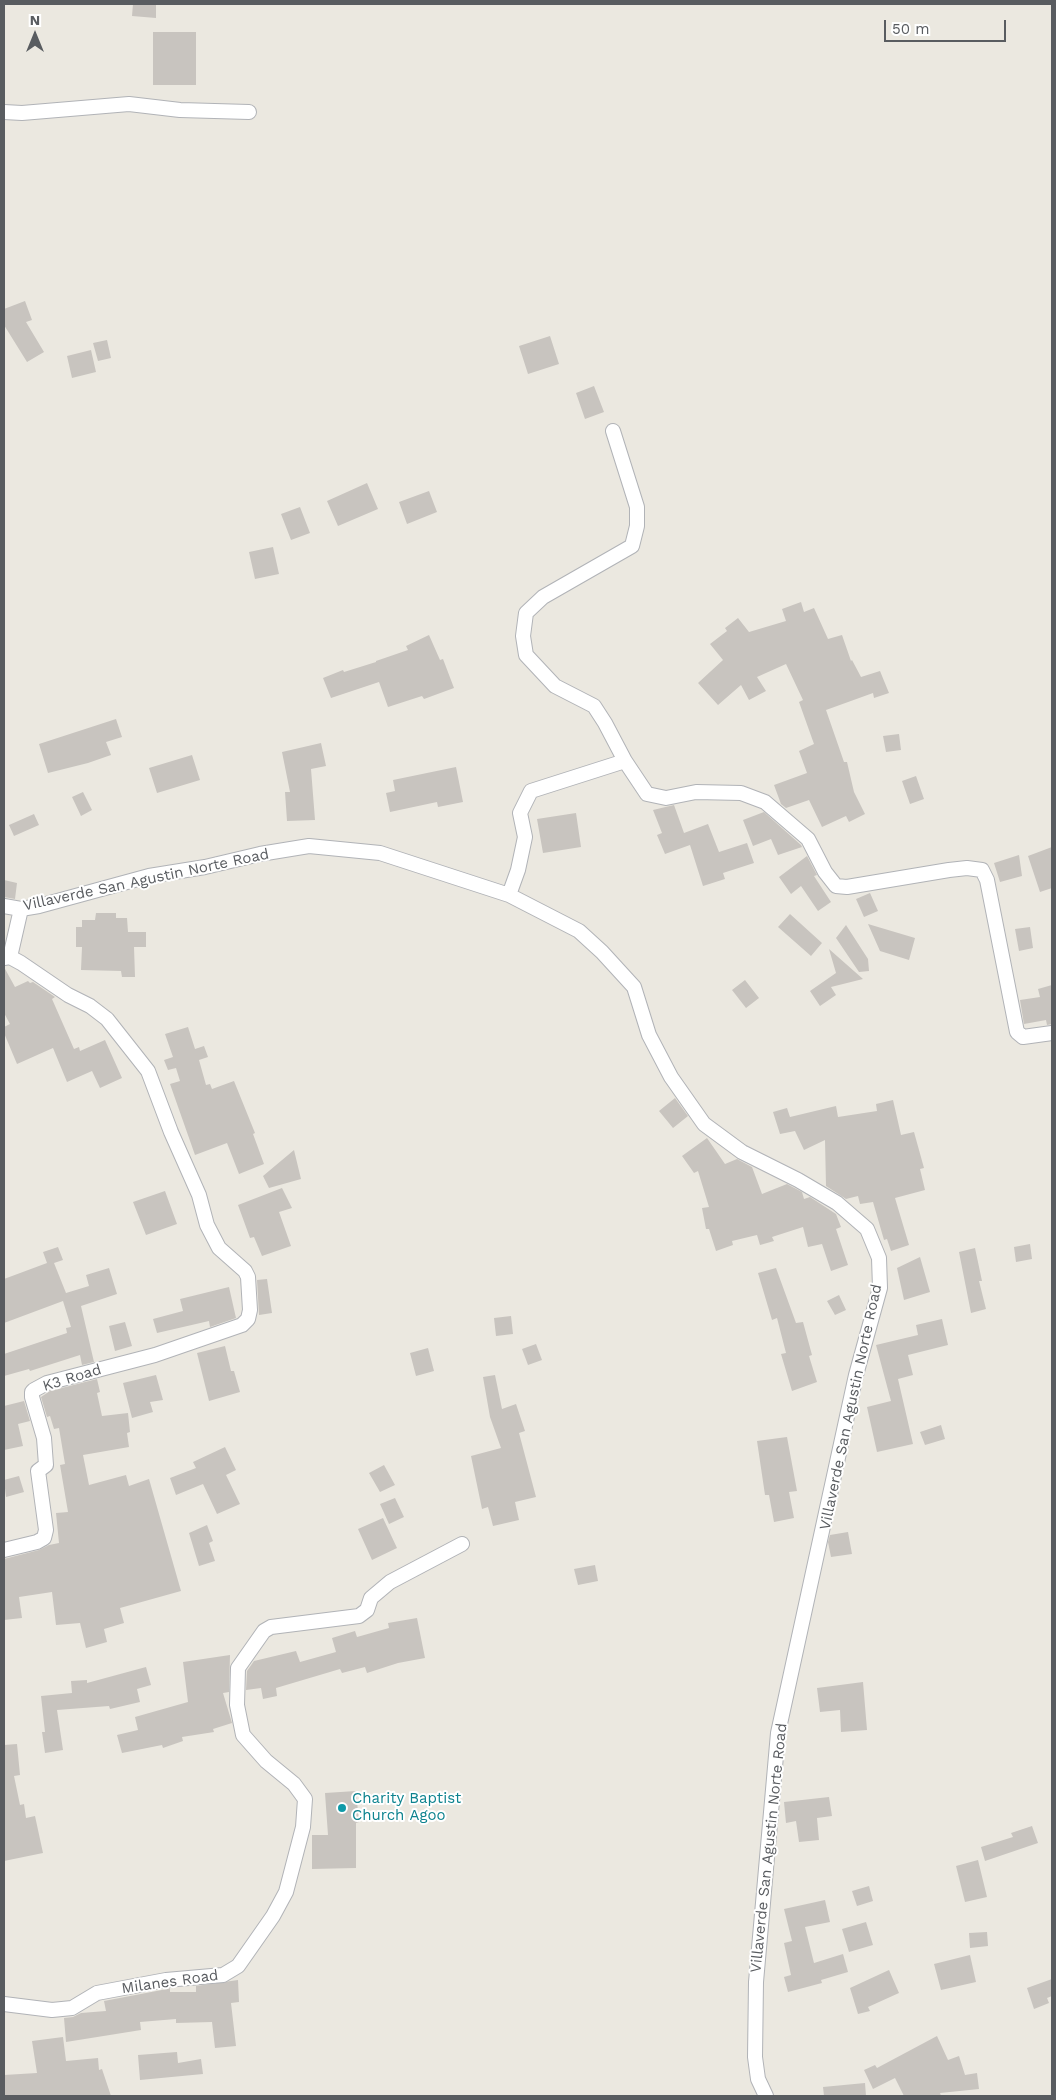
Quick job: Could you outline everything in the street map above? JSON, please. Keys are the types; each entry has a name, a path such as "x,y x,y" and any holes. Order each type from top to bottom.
{"street":[{"path":"4,112 22,113 129,104 180,110 249,112"},
{"path":"613,431 637,508 637,526 632,546 543,597 526,613 523,636 526,655 555,686 594,706 625,761 647,794 666,798 696,792 741,793 765,802 808,839 824,872 836,886 848,887 958,869 982,870 987,880 1017,1032 1023,1037 1052,1033"},
{"path":"509,895 518,870 525,837 520,813 532,791 625,761"},
{"name":"Villaverde San Agustin Norte Road","path":"4,906 21,909 39,906 149,876 309,846 380,853 509,895 580,931 634,987 649,1035 666,1068 704,1124 742,1152 798,1180 849,1212 867,1229 879,1258 880,1288 856,1376 778,1733 756,1982 755,2057 758,2079 766,2096"},
{"path":"7,958 21,909"},
{"name":"K3 Road","path":"4,1550 36,1542 44,1538 46,1530 38,1471 46,1465 44,1438 32,1397 34,1390 47,1383 155,1355 242,1326 248,1319 250,1310 248,1277 245,1271 219,1248 207,1225 199,1196 171,1132 148,1071 107,1019 90,1006 68,995 21,962 7,958"},
{"name":"Milanes Road","path":"4,2004 52,2010 72,2008 97,1993 166,1980 223,1975 238,1966 273,1916 286,1892 303,1827 305,1799 294,1784 266,1761 243,1735 237,1705 238,1668 264,1630 271,1627 359,1616 367,1610 371,1598 390,1582 462,1544"}],"building":[{"path":"133,4 156,4 156,18 132,16"},
{"path":"153,32 196,32 196,85 153,85"},
{"path":"25,301 32,320 26,322 44,352 27,362 4,325 4,309"},
{"path":"550,336 559,364 528,374 519,346"},
{"path":"107,340 111,358 98,361 93,343"},
{"path":"91,350 96,372 72,378 67,356"},
{"path":"594,386 604,412 585,419 576,393"},
{"path":"367,483 378,509 338,526 327,501"},
{"path":"429,491 437,512 407,524 399,502"},
{"path":"300,507 310,533 291,540 281,514"},
{"path":"273,547 279,574 255,579 249,552"},
{"path":"801,602 804,612 814,608 828,639 842,635 851,661 861,677 880,671 889,693 874,698 873,693 826,710 844,762 847,762 854,792 865,814 849,822 846,816 822,827 809,800 786,808 781,804 774,785 807,773 799,751 814,744 799,702 803,700 786,664 757,677 766,691 749,700 741,685 718,705 698,683 723,660 710,644 727,631 725,628 738,618 749,632 786,621 782,609"},
{"path":"429,635 440,660 443,659 454,688 424,699 422,696 388,707 379,682 331,698 323,678 408,650 406,646"},
{"path":"116,719 122,737 106,742 111,755 48,773 39,744"},
{"path":"899,734 901,750 886,752 883,736"},
{"path":"321,743 326,766 311,769 315,820 287,821 285,792 290,792 282,752"},
{"path":"192,755 200,780 157,793 149,768"},
{"path":"456,767 463,802 438,807 437,802 390,812 386,793 395,791 393,780"},
{"path":"916,776 924,799 910,804 902,781"},
{"path":"83,792 92,810 81,816 72,797"},
{"path":"674,805 684,833 708,824 719,852 747,843 754,863 723,873 725,879 703,886 690,845 665,854 657,835 662,833 653,810"},
{"path":"764,812 802,847 778,855 771,839 753,846 743,820"},
{"path":"576,813 581,847 543,853 537,819"},
{"path":"34,814 39,825 14,836 9,825"},
{"path":"1052,847 1052,888 1040,892 1028,856"},
{"path":"1019,855 1022,876 1000,882 994,863"},
{"path":"807,856 817,875 814,876 831,902 818,911 801,886 791,894 779,877"},
{"path":"4,880 17,883 15,899 4,897"},
{"path":"870,893 878,911 864,917 856,899"},
{"path":"96,913 116,913 116,918 127,918 128,932 146,932 146,947 134,947 135,977 122,977 121,971 81,970 82,947 76,947 76,927 82,927 82,920 95,920"},
{"path":"790,914 822,943 811,956 778,927"},
{"path":"868,924 915,938 909,960 880,951"},
{"path":"846,925 868,959 869,971 859,972 836,938"},
{"path":"1030,927 1033,948 1019,951 1015,929"},
{"path":"829,949 863,979 831,987 836,995 820,1006 810,991 836,973"},
{"path":"4,967 15,987 28,981 30,983 33,982 55,997 52,999 74,1049 79,1047 80,1051 105,1040 122,1078 100,1088 92,1071 67,1082 53,1048 17,1064 4,1033 4,1027 10,1024 4,1013"},
{"path":"745,980 759,998 746,1008 732,990"},
{"path":"1052,985 1052,1024 1047,1025 1046,1020 1024,1024 1020,1000 1040,997 1038,989"},
{"path":"188,1027 195,1049 204,1046 208,1057 199,1060 206,1085 210,1084 212,1089 234,1081 255,1133 253,1134 264,1164 239,1174 227,1143 195,1155 170,1084 180,1081 176,1068 168,1070 164,1060 173,1057 165,1034"},
{"path":"675,1098 688,1116 673,1128 659,1111"},
{"path":"893,1100 901,1135 914,1132 924,1168 920,1169 925,1190 895,1198 909,1245 891,1251 887,1239 884,1240 873,1202 860,1204 858,1196 846,1199 826,1186 825,1140 804,1150 795,1131 780,1134 773,1112 787,1108 790,1117 836,1106 838,1117 877,1111 876,1104"},
{"path":"707,1138 725,1164 737,1159 752,1167 762,1194 787,1184 802,1192 804,1199 810,1197 836,1214 841,1227 836,1229 848,1265 831,1271 822,1244 808,1247 803,1227 772,1237 774,1241 760,1245 757,1235 732,1241 733,1245 716,1251 709,1229 706,1229 702,1208 709,1207 698,1171 694,1173 682,1156"},
{"path":"294,1150 301,1179 269,1188 263,1176"},
{"path":"282,1188 292,1208 279,1212 291,1246 262,1256 254,1237 250,1238 238,1205"},
{"path":"165,1191 177,1224 146,1235 133,1202"},
{"path":"1030,1244 1032,1259 1016,1262 1014,1247"},
{"path":"58,1247 63,1260 54,1263 66,1293 89,1286 86,1275 109,1268 117,1294 81,1306 94,1362 82,1365 80,1355 30,1371 29,1369 4,1376 4,1354 67,1333 66,1328 71,1327 63,1301 4,1323 4,1279 47,1263 43,1252"},
{"path":"975,1248 982,1281 979,1281 986,1309 971,1313 959,1252"},
{"path":"920,1257 930,1292 904,1300 897,1268"},
{"path":"776,1268 796,1323 803,1322 812,1355 809,1356 817,1382 792,1391 781,1354 786,1353 777,1318 772,1320 758,1273"},
{"path":"267,1279 272,1313 259,1315 257,1280"},
{"path":"229,1287 236,1318 210,1327 209,1321 157,1333 153,1319 183,1311 180,1299"},
{"path":"839,1295 846,1310 835,1315 827,1301"},
{"path":"511,1316 513,1334 496,1336 494,1318"},
{"path":"942,1319 948,1345 908,1355 913,1375 898,1379 913,1444 877,1452 867,1407 891,1401 876,1345 918,1335 916,1325"},
{"path":"125,1322 132,1346 115,1351 109,1326"},
{"path":"536,1344 542,1360 528,1365 522,1349"},
{"path":"225,1346 231,1371 234,1371 240,1392 209,1401 197,1353"},
{"path":"428,1348 434,1371 416,1376 410,1353"},
{"path":"156,1375 163,1400 150,1402 153,1412 132,1418 123,1383"},
{"path":"495,1375 502,1409 516,1404 525,1431 519,1433 536,1497 515,1502 519,1520 493,1526 488,1507 482,1509 471,1456 501,1448 490,1417 483,1377"},
{"path":"97,1379 100,1392 97,1393 102,1416 128,1413 130,1432 127,1433 129,1447 83,1455 89,1485 126,1475 129,1486 149,1479 181,1591 120,1608 124,1623 104,1629 107,1642 86,1648 80,1623 56,1625 52,1592 19,1597 22,1618 4,1620 4,1559 59,1543 56,1513 68,1512 60,1465 65,1464 59,1428 54,1429 50,1416 47,1417 41,1397 50,1391"},
{"path":"24,1401 30,1421 18,1424 23,1446 4,1450 4,1406"},
{"path":"941,1425 945,1439 925,1445 920,1432"},
{"path":"787,1437 797,1491 789,1492 794,1518 774,1522 769,1495 765,1495 757,1441"},
{"path":"225,1447 236,1470 226,1475 240,1504 217,1514 203,1484 176,1495 170,1478 196,1468 193,1462"},
{"path":"384,1465 395,1485 380,1492 369,1473"},
{"path":"19,1476 24,1492 6,1497 4,1480"},
{"path":"395,1498 404,1517 389,1524 380,1504"},
{"path":"383,1518 397,1548 372,1560 358,1529"},
{"path":"207,1525 213,1541 209,1543 215,1561 199,1566 189,1533"},
{"path":"848,1532 852,1554 831,1557 828,1542 830,1535"},
{"path":"595,1565 598,1581 578,1585 574,1569"},
{"path":"417,1618 425,1658 398,1663 367,1673 365,1667 342,1673 340,1669 276,1688 277,1696 263,1699 261,1688 246,1690 247,1671 254,1661 296,1651 300,1662 336,1652 332,1638 355,1631 357,1637 389,1628 388,1623"},
{"path":"230,1655 229,1692 223,1693 232,1723 213,1729 214,1732 182,1737 183,1741 163,1748 162,1745 122,1753 117,1735 138,1730 135,1717 188,1702 183,1662"},
{"path":"146,1667 151,1685 137,1689 140,1702 110,1709 109,1706 57,1710 63,1750 45,1753 42,1732 45,1732 41,1696 72,1693 71,1681 87,1680 87,1683"},
{"path":"863,1682 867,1730 841,1732 840,1710 820,1712 817,1688"},
{"path":"17,1744 20,1775 14,1776 20,1805 24,1804 26,1818 35,1816 43,1853 4,1861 4,1745"},
{"path":"356,1791 359,1822 356,1823 356,1868 312,1869 312,1835 328,1835 325,1793"},
{"path":"829,1797 832,1816 817,1818 819,1840 799,1842 796,1821 786,1823 784,1802"},
{"path":"1032,1826 1038,1843 985,1861 981,1847 1013,1837 1011,1833"},
{"path":"978,1860 987,1897 965,1902 956,1866"},
{"path":"869,1886 873,1901 857,1906 852,1891"},
{"path":"825,1900 830,1922 805,1927 814,1963 843,1954 848,1972 821,1980 822,1983 788,1992 784,1977 791,1975 784,1943 792,1941 784,1909"},
{"path":"866,1922 873,1945 849,1952 842,1929"},
{"path":"987,1932 988,1946 970,1948 969,1933"},
{"path":"970,1955 976,1982 941,1990 934,1964"},
{"path":"889,1970 899,1993 868,2007 870,2011 858,2014 850,1988"},
{"path":"1052,1979 1052,1996 1047,1998 1049,2003 1034,2009 1027,1988"},
{"path":"238,1980 239,2002 231,2003 236,2046 215,2048 212,2022 176,2023 176,2019 140,2022 141,2030 66,2042 64,2018 73,2017 81,2013 106,2011 104,2001 170,1988 170,1992 196,1992 196,1986"},
{"path":"937,2036 948,2060 959,2056 965,2075 977,2073 979,2089 940,2093 941,2096 904,2096 895,2078 873,2089 864,2070 875,2065 877,2068"},
{"path":"63,2037 66,2061 98,2058 99,2070 102,2069 111,2096 4,2096 4,2075 37,2073 32,2041"},
{"path":"177,2052 178,2063 201,2059 203,2074 140,2080 138,2055"},
{"path":"865,2083 866,2096 824,2096 823,2087"}],"place":[{"name":"Charity Baptist Church Agoo","path":"342,1808"}]}
